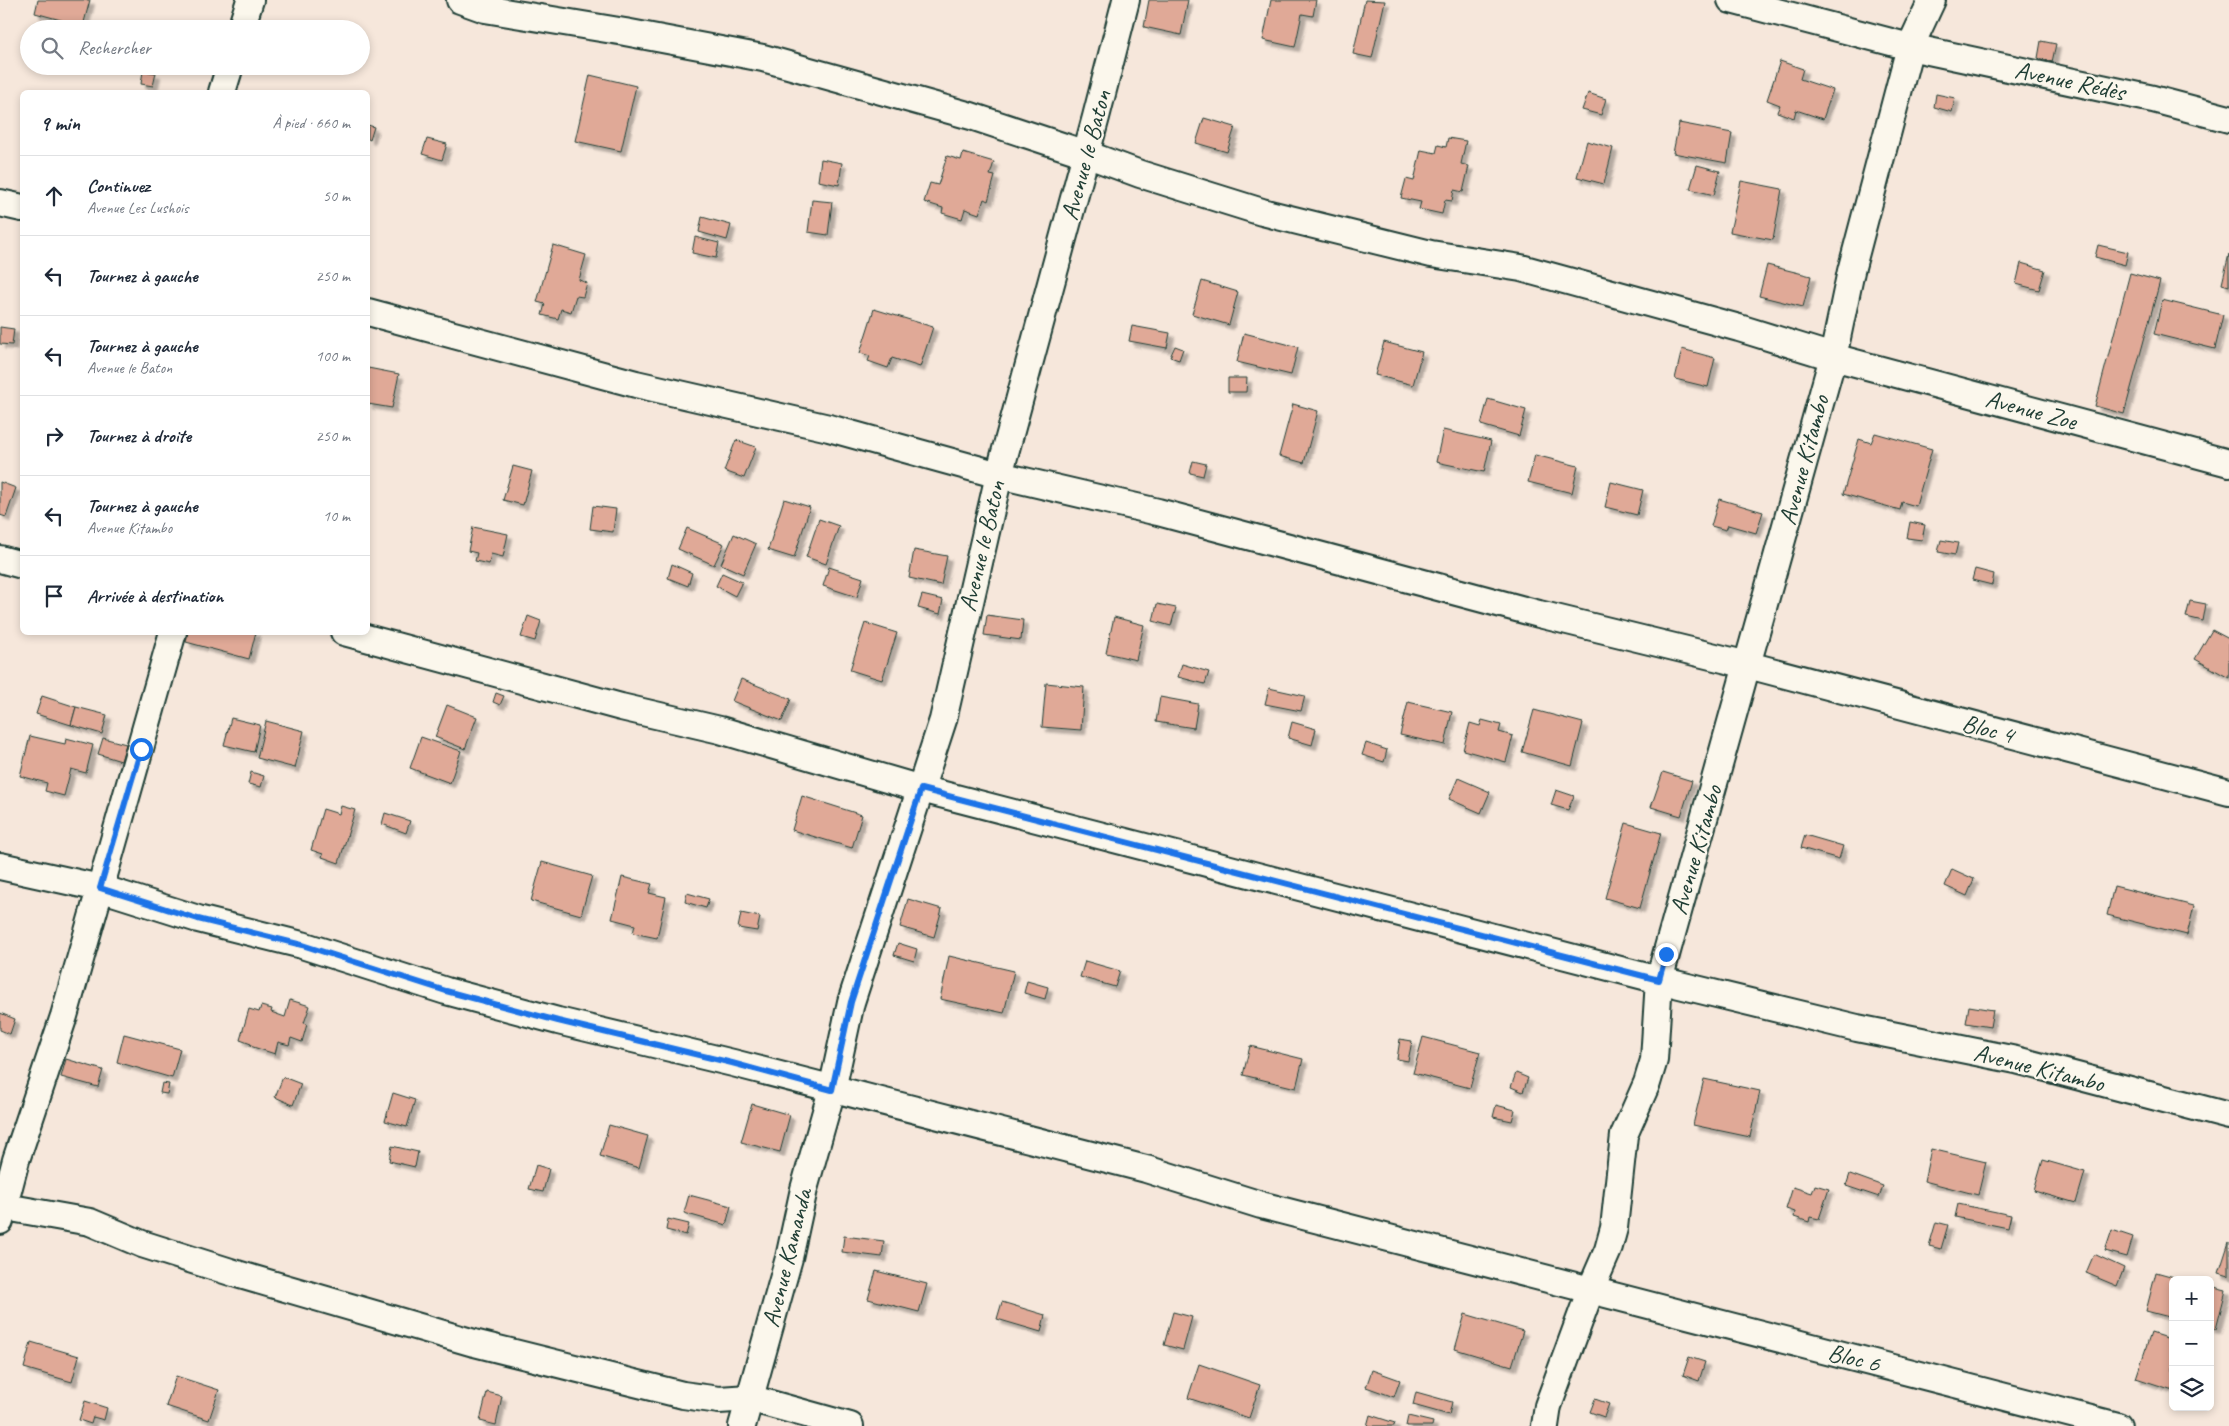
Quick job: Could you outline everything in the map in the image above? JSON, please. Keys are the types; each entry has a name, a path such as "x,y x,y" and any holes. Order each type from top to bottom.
{"street":[{"path":"244,20 250,0"},
{"name":"Avenue Zoe","path":"460,0 485,9 625,32 763,58 971,116 1140,174 1262,212 1431,254 1521,268 1739,328 1833,357 2229,463"},
{"name":"Avenue le Baton","path":"832,1090 851,1002 943,720 998,475 1126,0"},
{"name":"Avenue Rédès","path":"1731,0 1910,47 2152,99 2229,119"},
{"name":"Avenue Kitambo","path":"1932,0 1910,47 1851,271 1833,357 1659,980 1857,1028 2016,1060 2229,1116"},
{"path":"223,90 227,75"},
{"path":"0,203 20,208"},
{"name":"Bloc 4","path":"370,313 636,384 829,428 998,475 1158,512 1539,614 1748,665 2229,792"},
{"path":"0,559 20,564"},
{"path":"172,635 116,839 100,888 64,1016 1,1211 90,1222 142,1244 237,1274 491,1348 683,1395 719,1400 749,1398 850,1426"},
{"path":"356,635 621,707 720,730 921,789 1659,980 1654,1060 1647,1083 1624,1135 1614,1228 1608,1250 1590,1290 1548,1406 1545,1426"},
{"name":"Bloc 6","path":"0,866 100,888 198,919 302,945 446,991 558,1021 732,1063 1146,1169 1261,1205 2118,1426"},
{"name":"Avenue Kamanda","path":"742,1426 790,1258 804,1189 832,1090"}],"building":[{"path":"38,0 90,0 85,20 61,20 35,13"},
{"path":"1149,0 1188,0 1181,35 1144,27"},
{"path":"1271,0 1316,0 1313,16 1302,14 1295,47 1263,40"},
{"path":"1365,0 1385,1 1372,58 1353,54"},
{"path":"2041,41 2056,44 2052,62 2038,58"},
{"path":"1780,61 1803,69 1800,79 1833,90 1823,119 1796,110 1794,118 1777,112 1780,105 1767,100"},
{"path":"142,75 156,75 153,86 141,84"},
{"path":"590,75 636,86 621,151 575,141"},
{"path":"1588,93 1606,99 1601,115 1582,110"},
{"path":"1936,94 1955,98 1952,112 1934,107"},
{"path":"1204,118 1235,127 1227,152 1196,143"},
{"path":"1679,123 1732,133 1727,163 1673,153"},
{"path":"370,126 374,127 370,140"},
{"path":"1448,138 1466,141 1461,164 1469,166 1463,192 1454,190 1452,201 1445,200 1442,214 1419,209 1421,202 1401,198 1406,179 1414,181 1421,150 1436,153 1438,145 1446,147"},
{"path":"427,139 447,144 442,160 422,154"},
{"path":"1587,141 1613,148 1604,184 1577,177"},
{"path":"963,153 994,162 990,175 995,176 988,201 984,199 979,214 965,209 962,219 942,213 943,208 924,202 930,183 938,185 947,156 961,160"},
{"path":"821,159 842,163 839,185 818,181"},
{"path":"1697,165 1720,171 1714,195 1690,189"},
{"path":"1741,181 1782,189 1773,240 1730,232"},
{"path":"812,200 832,202 828,235 808,232"},
{"path":"702,217 731,225 727,240 699,232"},
{"path":"695,237 719,243 716,258 692,253"},
{"path":"553,245 586,255 579,280 587,283 583,297 576,296 571,312 561,309 558,319 542,315 545,304 537,302"},
{"path":"2098,245 2128,252 2125,265 2095,257"},
{"path":"2229,254 2229,286 2222,284"},
{"path":"2021,263 2045,270 2039,290 2016,284"},
{"path":"1767,265 1811,276 1803,307 1759,296"},
{"path":"2130,273 2160,281 2124,414 2095,406"},
{"path":"1202,281 1238,292 1229,325 1192,314"},
{"path":"2162,300 2223,315 2215,349 2154,334"},
{"path":"874,309 933,327 920,367 892,358 888,368 868,361 870,356 860,353"},
{"path":"1132,326 1170,333 1167,348 1129,341"},
{"path":"0,327 14,329 12,345 0,344"},
{"path":"1244,333 1298,347 1291,375 1237,362"},
{"path":"1384,342 1422,352 1413,385 1375,375"},
{"path":"1175,346 1183,349 1179,360 1170,357"},
{"path":"1682,349 1715,358 1708,387 1675,379"},
{"path":"370,368 399,374 392,408 370,404"},
{"path":"1228,378 1247,378 1246,392 1228,392"},
{"path":"1488,399 1526,410 1519,436 1481,425"},
{"path":"1293,404 1318,411 1304,463 1279,456"},
{"path":"1443,430 1491,441 1484,472 1436,462"},
{"path":"1875,433 1932,449 1916,506 1902,502 1900,510 1843,494 1859,439 1871,443"},
{"path":"736,440 756,447 744,478 724,471"},
{"path":"1535,455 1578,466 1572,493 1528,482"},
{"path":"1193,461 1206,464 1203,476 1190,473"},
{"path":"513,466 532,471 523,505 503,500"},
{"path":"0,482 16,488 6,517 0,515"},
{"path":"1611,482 1643,490 1637,515 1605,507"},
{"path":"784,499 810,507 794,558 768,550"},
{"path":"1719,499 1763,512 1756,533 1728,525 1726,530 1711,526"},
{"path":"593,506 616,509 613,532 590,529"},
{"path":"819,519 839,526 826,564 806,557"},
{"path":"1910,522 1925,525 1922,540 1907,538"},
{"path":"473,527 508,534 503,557 491,554 489,564 475,561 477,553 468,551"},
{"path":"687,528 724,544 714,565 678,549"},
{"path":"734,534 756,544 743,574 721,564"},
{"path":"1941,540 1958,543 1955,555 1938,552"},
{"path":"914,550 947,556 941,585 909,578"},
{"path":"672,564 692,573 688,586 668,578"},
{"path":"829,567 863,578 857,597 823,586"},
{"path":"1975,569 1994,574 1992,585 1972,580"},
{"path":"722,573 742,582 735,596 716,586"},
{"path":"922,595 943,600 940,614 918,608"},
{"path":"2190,601 2206,604 2203,621 2186,617"},
{"path":"1157,604 1176,608 1171,626 1153,621"},
{"path":"987,615 1023,620 1021,640 984,635"},
{"path":"528,616 541,621 535,641 521,637"},
{"path":"1114,617 1144,625 1136,660 1106,653"},
{"path":"865,623 897,633 882,680 850,670"},
{"path":"2212,630 2229,639 2229,678 2195,659"},
{"path":"187,635 255,635 249,659 186,642"},
{"path":"1182,664 1209,672 1205,684 1178,677"},
{"path":"741,679 791,699 782,721 732,701"},
{"path":"1046,683 1084,687 1081,730 1042,727"},
{"path":"1269,688 1305,696 1301,711 1265,704"},
{"path":"496,693 504,696 500,705 493,702"},
{"path":"42,696 76,707 71,725 36,714"},
{"path":"1160,697 1198,704 1194,728 1156,722"},
{"path":"1408,702 1452,712 1445,745 1400,735"},
{"path":"447,705 477,717 465,749 435,737"},
{"path":"76,707 107,715 102,734 71,725"},
{"path":"1534,710 1583,723 1572,766 1522,752"},
{"path":"231,718 260,725 254,752 224,745"},
{"path":"1482,720 1501,725 1499,732 1513,736 1506,762 1463,750 1470,723 1480,726"},
{"path":"266,721 304,731 295,768 257,758"},
{"path":"1292,722 1316,729 1312,745 1288,738"},
{"path":"30,736 65,744 66,738 93,745 86,773 71,769 64,796 45,791 47,783 20,776"},
{"path":"421,737 461,751 450,783 410,768"},
{"path":"103,738 126,744 121,761 98,754"},
{"path":"1366,743 1387,750 1384,762 1362,755"},
{"path":"251,772 264,776 261,787 248,784"},
{"path":"1663,772 1692,781 1681,816 1651,807"},
{"path":"1458,778 1490,792 1481,813 1449,799"},
{"path":"1556,790 1574,796 1568,810 1551,805"},
{"path":"802,796 862,815 852,848 792,830"},
{"path":"341,806 355,810 339,863 322,857 323,854 311,850 323,809 339,814"},
{"path":"385,813 410,821 406,833 382,824"},
{"path":"1626,823 1661,833 1640,908 1605,898"},
{"path":"1805,835 1843,846 1839,859 1801,848"},
{"path":"542,862 592,876 581,915 531,901"},
{"path":"1952,869 1974,879 1967,896 1945,886"},
{"path":"622,877 652,884 649,893 666,897 657,938 633,933 635,925 612,919"},
{"path":"2114,886 2194,906 2187,935 2107,915"},
{"path":"687,893 709,899 706,908 685,902"},
{"path":"908,899 942,909 934,937 900,927"},
{"path":"741,913 760,917 757,931 738,928"},
{"path":"898,943 917,949 914,961 894,955"},
{"path":"949,956 1014,971 1004,1013 940,999"},
{"path":"1085,961 1120,971 1115,987 1080,977"},
{"path":"1027,981 1048,987 1045,999 1024,993"},
{"path":"290,1000 310,1006 304,1023 307,1024 302,1042 291,1038 289,1045 278,1042 275,1054 250,1046 251,1044 240,1040 249,1009 259,1012 261,1006 272,1009 271,1012 285,1017"},
{"path":"1969,1006 1993,1010 1990,1027 1966,1023"},
{"path":"0,1013 15,1019 10,1034 0,1030"},
{"path":"124,1034 180,1049 172,1078 117,1062"},
{"path":"1423,1037 1480,1052 1470,1088 1413,1073"},
{"path":"1400,1039 1412,1041 1408,1061 1397,1059"},
{"path":"1250,1046 1303,1059 1296,1088 1243,1075"},
{"path":"66,1059 103,1070 98,1087 61,1077"},
{"path":"1516,1073 1528,1078 1523,1092 1511,1087"},
{"path":"283,1077 301,1084 293,1105 275,1097"},
{"path":"1704,1079 1760,1091 1750,1137 1693,1125"},
{"path":"162,1083 169,1084 167,1094 160,1093"},
{"path":"393,1093 415,1100 407,1127 385,1121"},
{"path":"752,1104 790,1115 780,1152 741,1142"},
{"path":"1496,1105 1515,1110 1512,1121 1493,1117"},
{"path":"609,1125 648,1136 639,1168 600,1156"},
{"path":"392,1146 418,1152 415,1167 389,1161"},
{"path":"1931,1149 1986,1162 1978,1195 1924,1181"},
{"path":"2043,1160 2085,1172 2076,1203 2034,1191"},
{"path":"536,1165 549,1169 543,1192 529,1189"},
{"path":"1850,1174 1883,1186 1879,1197 1846,1186"},
{"path":"1815,1185 1829,1189 1819,1219 1810,1217 1809,1222 1794,1217 1795,1212 1786,1209 1793,1187 1812,1193"},
{"path":"689,1195 731,1206 726,1225 684,1213"},
{"path":"1958,1204 2011,1215 2008,1228 1955,1217"},
{"path":"668,1219 689,1224 686,1235 666,1230"},
{"path":"1936,1222 1948,1225 1941,1249 1929,1246"},
{"path":"2112,1230 2133,1237 2127,1257 2105,1251"},
{"path":"844,1236 884,1241 882,1257 842,1252"},
{"path":"2229,1242 2229,1276 2219,1273"},
{"path":"2094,1254 2124,1268 2117,1286 2086,1273"},
{"path":"876,1271 927,1284 919,1312 868,1299"},
{"path":"2156,1272 2170,1276 2169,1317 2146,1311"},
{"path":"2214,1287 2226,1290 2216,1329 2214,1329"},
{"path":"1002,1302 1045,1315 1041,1332 997,1319"},
{"path":"1173,1312 1192,1317 1183,1350 1164,1345"},
{"path":"1465,1314 1523,1331 1512,1366 1455,1349"},
{"path":"2151,1333 2169,1339 2169,1389 2136,1378"},
{"path":"31,1342 79,1356 72,1382 24,1368"},
{"path":"1689,1357 1705,1362 1699,1381 1683,1375"},
{"path":"1199,1364 1260,1385 1249,1418 1188,1398"},
{"path":"1372,1370 1400,1380 1394,1397 1366,1387"},
{"path":"176,1376 219,1390 209,1420 166,1406"},
{"path":"487,1392 502,1396 496,1425 480,1421"},
{"path":"1416,1392 1452,1402 1449,1415 1413,1405"},
{"path":"1595,1399 1609,1404 1604,1417 1590,1412"},
{"path":"85,1401 107,1408 104,1420 93,1417 91,1424 79,1420"},
{"path":"1370,1415 1395,1423 1394,1426 1367,1426"},
{"path":"1408,1416 1433,1422 1432,1426 1406,1426"}],"route":[{"path":"141,749 100,888 198,919 302,945 446,991 832,1090 851,1002 921,789 1659,980 1666,954"}]}
